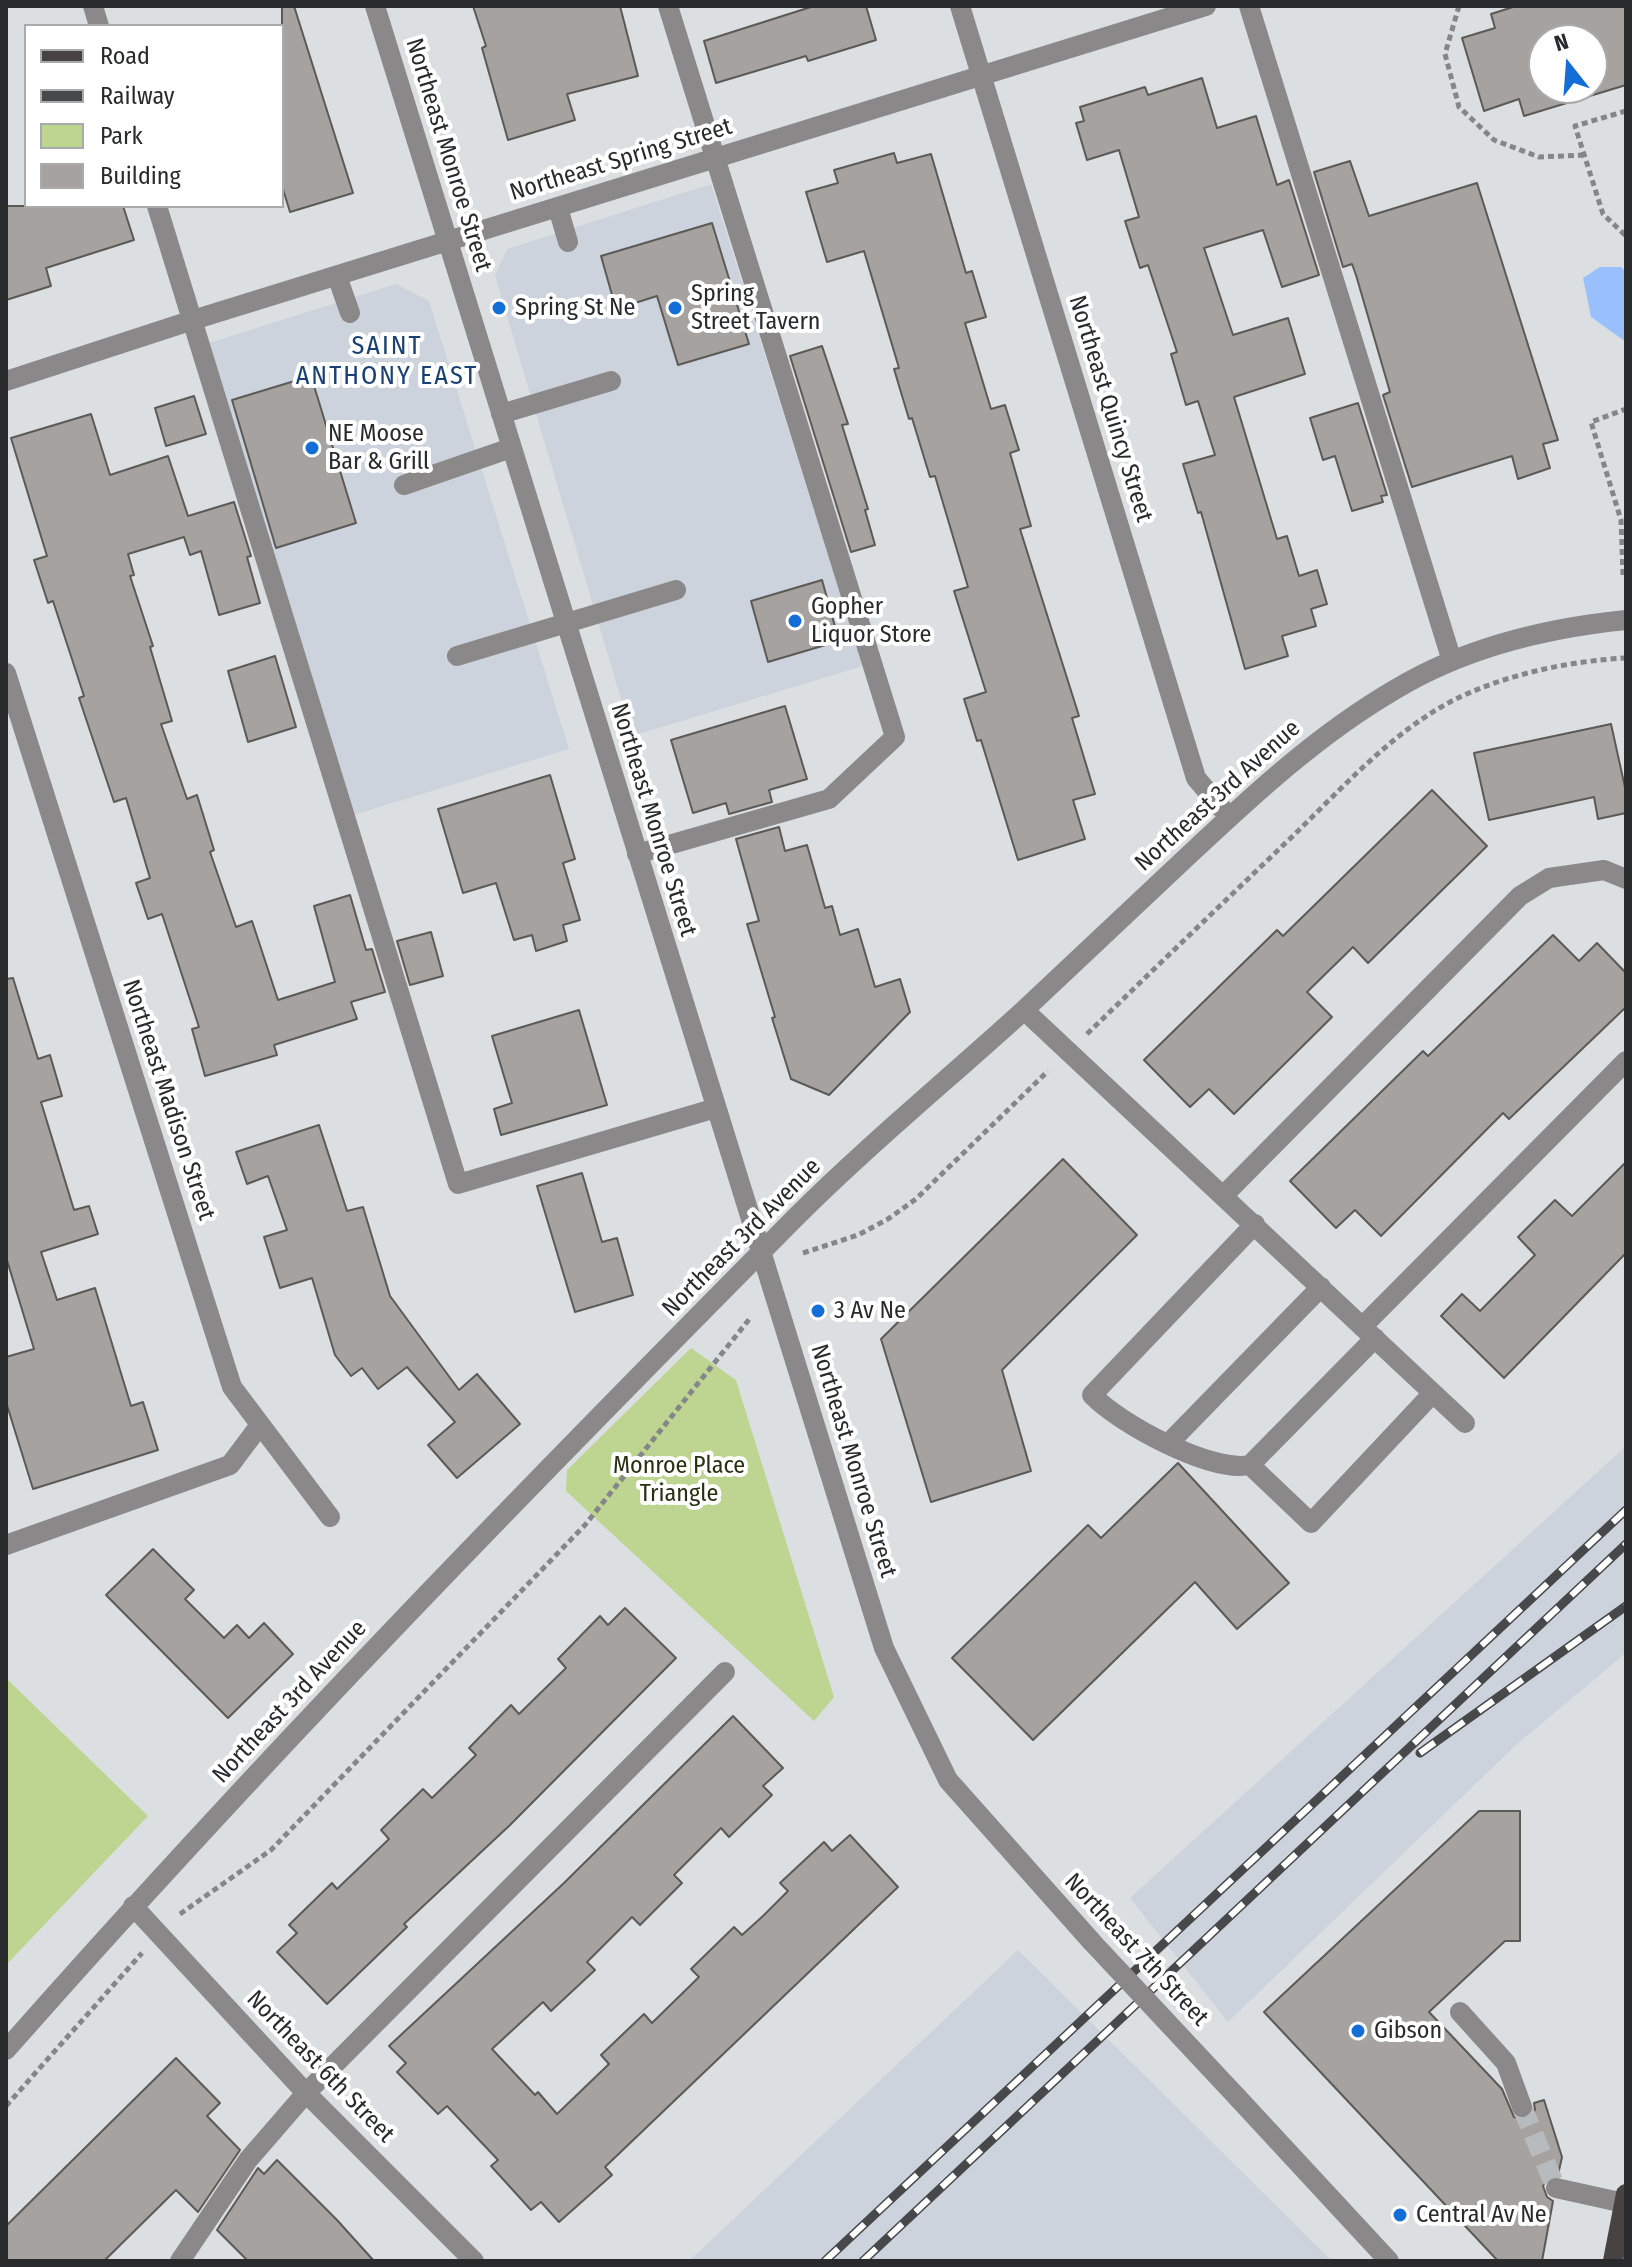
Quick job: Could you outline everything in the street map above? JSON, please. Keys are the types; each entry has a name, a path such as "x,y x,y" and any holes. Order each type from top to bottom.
{"main road":[{"path":"1613,2261 1625,2199"}],"street":[{"name":"Northeast Monroe Street","path":"375,6 884,1648"},
{"path":"637,854 829,799 895,737 668,6"},
{"name":"Northeast Quincy Street","path":"960,6 1196,778 1229,817"},
{"name":"Northeast Spring Street","path":"6,381 193,320 1206,6"},
{"path":"1249,6 1452,661"},
{"path":"158,208 458,1184 716,1108"},
{"path":"558,208 568,242"},
{"path":"337,276 350,313"},
{"path":"501,414 611,381"},
{"path":"404,485 511,448"},
{"path":"457,656 676,590"},
{"name":"Northeast 3rd Avenue","path":"6,2050 133,1906 485,1535 795,1218 1024,1010 1229,817 1342,723 1400,686 1452,661 1507,640 1564,627 1626,620"},
{"name":"Northeast Madison Street","path":"6,673 232,1387 330,1517"},
{"path":"1223,1196 1520,896 1549,878 1604,870 1626,879"},
{"path":"1024,1010 1465,1423"},
{"path":"1255,1224 1092,1395 1105,1408 1155,1440 1236,1468 1250,1465 1369,1332 1626,1061"},
{"path":"1168,1444 1321,1287"},
{"path":"1250,1465 1311,1523 1433,1393"},
{"path":"6,1545 230,1465 260,1425"},
{"name":"Northeast 7th Street","path":"884,1648 948,1780 1092,1942 1389,2261"},
{"path":"180,2261 248,2160 306,2093 725,1672"},
{"name":"Northeast 6th Street","path":"133,1906 306,2093 474,2261"},
{"path":"1460,2012 1506,2063 1522,2107"},
{"path":"1556,2188 1625,2199"}],"path":[{"path":"1459,6 1445,54 1459,107 1494,140 1539,157 1584,155"},
{"path":"1626,111 1575,126 1603,214 1626,236"},
{"path":"1623,575 1621,520 1591,422 1626,409"},
{"path":"803,1253 858,1235 916,1199 1346,785 1412,726 1451,701 1507,680 1563,666 1626,658"},
{"path":"179,1915 271,1850 509,1604 585,1525 722,1352"},
{"path":"6,2106 131,1964"}],"shaded area":[{"path":"711,184 863,666 632,736 495,276 507,249"},
{"path":"396,284 429,301 569,749 337,820 193,348"},
{"path":"1626,1446 1626,1653 1516,1745 1228,2022 1130,1898"},
{"path":"1018,1950 1332,2261 689,2261"}],"green space":[{"name":"Monroe Place Triangle","path":"691,1348 736,1380 834,1697 814,1721 566,1491 567,1470"},
{"path":"6,1678 148,1816 6,1965"}],"water":[{"path":"1600,267 1621,267 1626,272 1626,342 1591,317 1583,278"}],"building":[{"path":"282,6 294,6 353,193 290,212 284,192"},
{"path":"473,6 620,6 638,76 567,94 575,120 508,140 482,48 486,46"},
{"path":"814,6 866,6 876,40 808,61 806,56 716,83 704,41"},
{"path":"1516,6 1626,6 1626,85 1608,90 1608,24 1528,24 1528,104 1563,104 1524,116 1519,99 1484,111 1462,38 1495,28 1491,14"},
{"path":"1202,78 1217,128 1256,116 1277,185 1289,180 1319,275 1282,287 1263,230 1204,248 1233,335 1288,318 1305,374 1234,397 1277,539 1287,536 1299,576 1317,570 1327,604 1311,609 1316,626 1282,636 1288,656 1245,669 1201,512 1198,513 1183,464 1215,455 1198,401 1186,405 1171,354 1177,352 1148,265 1140,268 1125,221 1139,217 1119,150 1087,160 1076,123 1084,121 1080,107 1145,87 1148,95"},
{"path":"894,153 897,163 931,154 966,273 972,271 986,317 965,323 991,409 1005,405 1019,450 1010,453 1031,526 1020,529 1079,716 1072,718 1095,794 1073,800 1085,839 1018,860 981,740 977,741 964,699 986,692 954,591 968,587 935,476 930,477 912,418 909,419 894,369 899,368 864,251 827,262 806,192 838,183 834,170"},
{"path":"1350,161 1369,216 1477,183 1558,440 1543,444 1550,468 1518,479 1512,456 1412,487 1383,395 1390,392 1356,275 1352,264 1343,267 1314,172"},
{"path":"6,206 124,208 134,240 46,268 51,286 6,300"},
{"path":"712,223 749,344 678,365 657,296 616,309 601,256"},
{"path":"822,346 848,424 842,425 868,509 865,510 875,545 851,552 790,356"},
{"path":"311,376 356,523 276,548 232,400"},
{"path":"194,396 206,434 166,446 155,408"},
{"path":"1358,403 1387,495 1381,496 1383,502 1352,511 1335,456 1323,460 1310,418"},
{"path":"91,414 110,475 168,456 188,516 234,502 251,556 247,557 260,603 219,615 201,551 190,555 184,537 128,554 134,575 130,576 153,646 150,647 172,721 161,724 187,799 197,795 214,850 210,852 236,927 252,921 278,1000 335,982 314,906 350,895 366,950 372,949 385,992 351,1002 357,1019 274,1045 277,1055 205,1076 192,1029 199,1027 162,914 148,919 136,883 150,878 126,798 114,802 79,698 84,696 53,601 48,603 34,560 47,556 11,438"},
{"name":"Gopher Liquor Store","path":"822,580 839,641 768,662 751,601"},
{"path":"275,656 296,727 248,742 228,671"},
{"path":"785,706 807,779 769,790 772,802 729,814 726,803 693,813 671,740"},
{"path":"1611,724 1626,792 1626,813 1598,819 1594,797 1489,820 1474,753"},
{"path":"550,775 575,859 563,863 580,920 563,925 567,941 536,951 532,935 514,940 496,883 463,893 438,809"},
{"path":"1432,790 1487,846 1368,963 1353,947 1307,992 1332,1017 1234,1114 1209,1089 1190,1107 1144,1060 1277,930 1283,936"},
{"path":"779,827 785,851 807,845 825,908 832,906 840,935 858,929 875,987 900,979 910,1012 829,1095 791,1079 747,924 759,921 736,839"},
{"path":"431,932 443,976 410,985 397,941"},
{"path":"1553,935 1579,961 1597,943 1626,973 1626,1007 1509,1119 1503,1113 1381,1236 1355,1210 1336,1228 1290,1181 1423,1051 1428,1056"},
{"path":"13,978 38,1059 50,1055 62,1096 41,1102 74,1210 89,1206 98,1234 41,1252 57,1300 95,1288 131,1406 143,1402 158,1450 33,1489 6,1402 6,1357 34,1349 6,1257 6,979"},
{"path":"579,1010 607,1105 501,1135 494,1109 512,1103 492,1036"},
{"path":"319,1125 347,1211 363,1207 390,1296 459,1390 477,1374 520,1424 457,1478 428,1445 455,1422 407,1367 378,1389 362,1368 351,1376 335,1355 312,1278 280,1288 264,1237 287,1230 268,1176 247,1184 236,1152"},
{"path":"1063,1159 1137,1235 1002,1370 1031,1471 931,1502 881,1339"},
{"path":"1626,1162 1626,1253 1504,1378 1441,1316 1462,1294 1480,1311 1535,1255 1518,1237 1555,1200 1572,1216"},
{"path":"582,1173 602,1242 617,1238 633,1295 575,1312 537,1186"},
{"path":"1178,1463 1289,1583 1237,1629 1195,1582 1033,1740 952,1658 1088,1525 1101,1538"},
{"path":"153,1549 194,1590 185,1599 224,1638 237,1625 249,1638 264,1623 293,1654 228,1718 106,1595"},
{"path":"625,1608 676,1658 509,1826 404,1924 407,1927 327,2004 277,1952 297,1933 289,1925 332,1883 337,1889 389,1839 381,1830 423,1789 432,1798 476,1755 469,1748 511,1705 519,1714 566,1668 558,1659 600,1616 608,1625"},
{"path":"733,1716 783,1768 763,1786 772,1795 729,1837 721,1828 674,1875 682,1883 640,1925 632,1917 587,1962 595,1970 551,2011 543,2002 492,2049 535,2095 538,2092 557,2114 609,2064 601,2055 644,2014 652,2023 699,1977 691,1969 734,1927 742,1935 763,1916 788,1891 780,1883 824,1842 832,1851 850,1835 898,1887 605,2167 612,2175 559,2222 541,2202 531,2210 491,2166 498,2160 447,2106 438,2114 397,2072 406,2063 389,2046 564,1883"},
{"name":"Gibson","path":"1479,1811 1520,1811 1520,1941 1505,1941 1429,2012 1502,2089 1514,2117 1527,2119 1535,2110 1534,2103 1544,2100 1562,2157 1558,2175 1547,2179 1543,2186 1547,2197 1553,2201 1542,2261 1498,2261 1264,2012"},
{"path":"176,2058 220,2103 207,2116 240,2150 198,2212 176,2190 104,2261 6,2261 6,2226"},
{"path":"277,2160 374,2261 248,2261 217,2230 258,2168 264,2174"}],"tunnel":[{"path":"1522,2107 1556,2188"}],"railway":[{"path":"825,2261 1626,1510"},
{"path":"863,2261 1626,1544"},
{"path":"1420,1753 1626,1606"}],"place":[{"name":"Spring St Ne","path":"499,308"},
{"name":"Spring Street Tavern","path":"675,308"},
{"name":"NE Moose Bar & Grill","path":"312,448"},
{"name":"Gopher Liquor Store","path":"795,621"},
{"name":"3 Av Ne","path":"818,1311"},
{"name":"Gibson","path":"1358,2031"},
{"name":"Central Av Ne","path":"1400,2215"}],"district":[{"name":"SAINT ANTHONY EAST","path":"387,362"}]}
